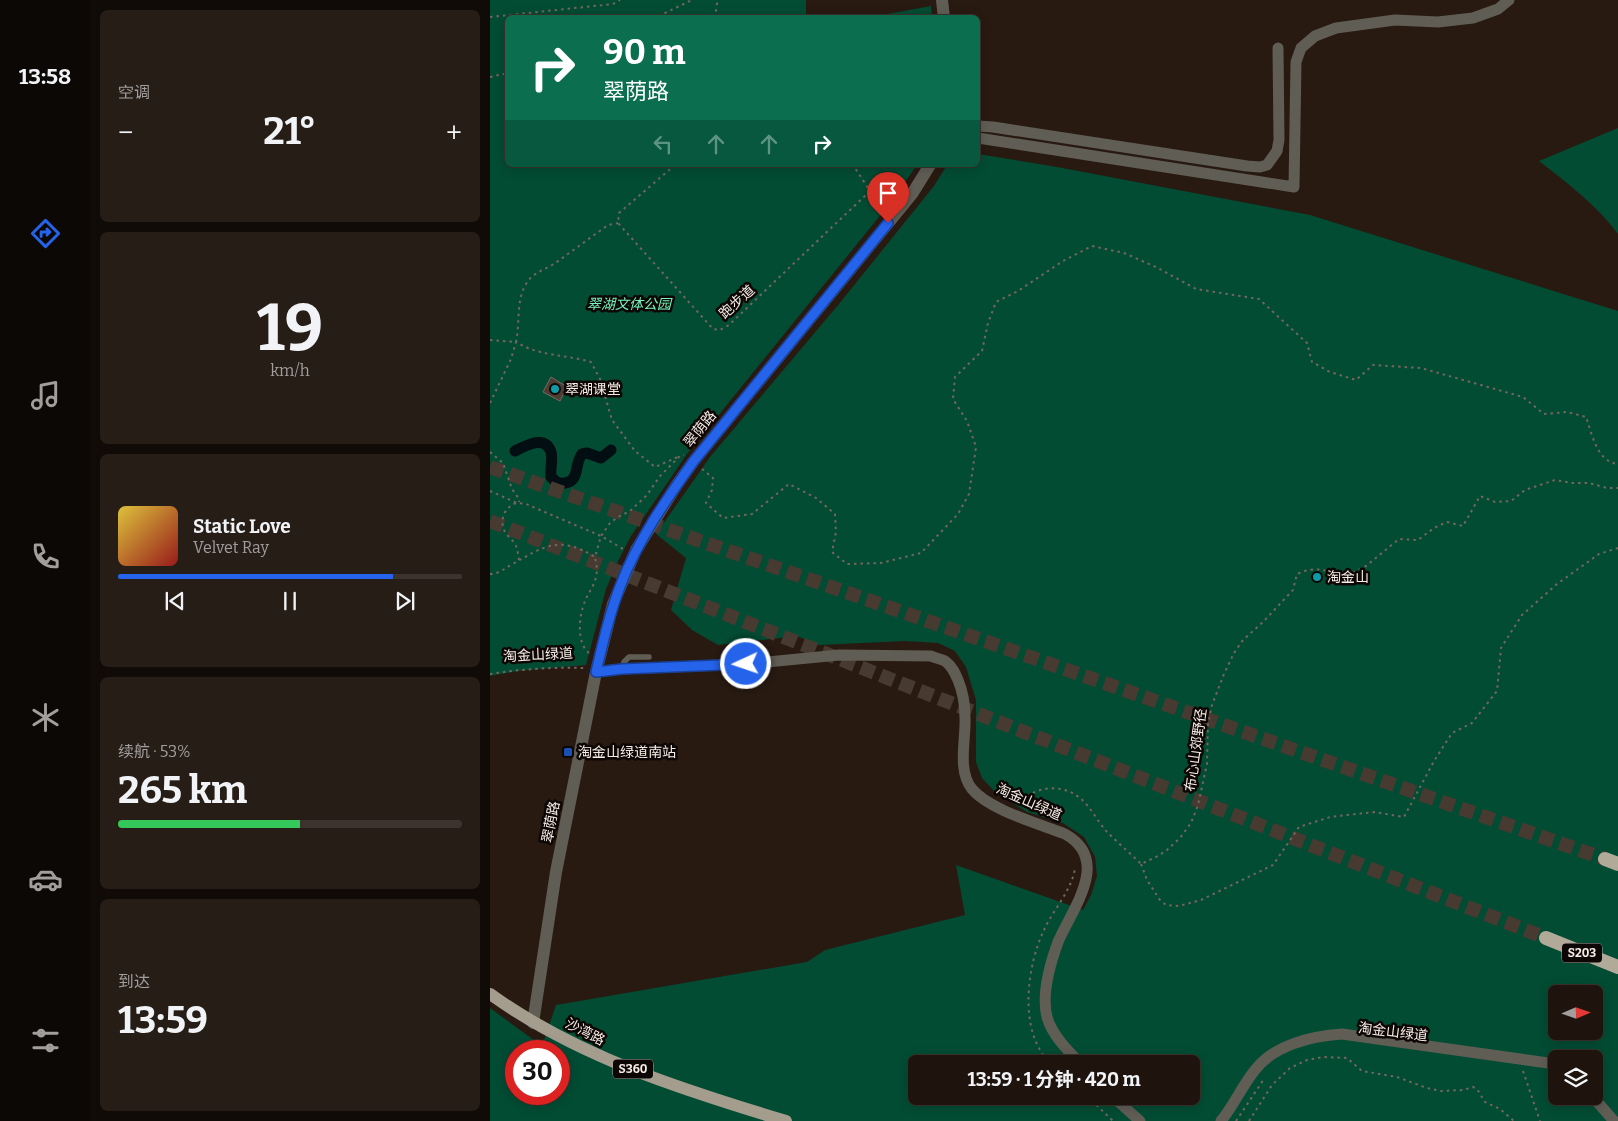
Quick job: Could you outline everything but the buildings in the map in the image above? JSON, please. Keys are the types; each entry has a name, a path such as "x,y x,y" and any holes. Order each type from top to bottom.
{"highway":[{"name":"S203","path":"1546,938 1618,967"}],"main road":[{"name":"沙湾路","path":"490,994 533,1023 587,1051 718,1100 786,1121"}],"street":[{"path":"942,0 944,15"},
{"path":"980,138 1294,187 1296,62 1301,48 1315,36 1336,28 1395,20 1438,22 1473,18 1498,9 1509,0"},
{"path":"980,126 1260,167 1267,165 1277,151 1280,140 1278,48"},
{"name":"翠荫路","path":"533,1023 556,872 592,670 621,582 636,550 676,486 729,417 912,194 929,167"},
{"name":"淘金山绿道","path":"592,670 746,664 839,655 931,656 944,661 956,674 964,701 964,764 966,778 973,790 999,808 1065,834 1074,839 1084,851 1087,873 1086,882 1078,905 1064,930 1052,960 1045,1005 1048,1019 1058,1038 1073,1055"},
{"name":"淘金山绿道","path":"1221,1121 1255,1069 1271,1055 1292,1045 1325,1035 1351,1035 1548,1063"},
{"path":"1122,1105 1140,1121"},
{"path":"1600,1105 1614,1121"}],"lane":[{"path":"622,669 624,662 629,657 649,656"}],"path":[{"path":"509,15 613,4 620,0"},
{"path":"663,15 692,0"},
{"path":"715,0 715,15"},
{"path":"490,17 505,15"},
{"path":"490,77 505,74"},
{"path":"490,404 516,342 525,284 538,272 551,266 608,225 618,223 619,213 673,167"},
{"name":"跑步道","path":"618,223 713,329 720,330 729,325 870,191 856,167"},
{"path":"698,466 713,478 712,490 706,503 723,518 752,514 788,484 816,498 835,514 836,532 832,552 847,564 881,563 922,553 958,514 968,494 976,447 967,421 953,399 956,377 982,351 988,323 996,302 1018,292 1063,260 1092,246 1124,253 1158,268 1196,289 1259,300 1307,343 1312,362 1330,372 1356,380 1372,365 1421,368 1523,397 1544,414 1567,412 1586,417 1600,453 1613,464 1618,464"},
{"path":"490,340 516,342 529,350 591,362 600,378 612,420 635,451 655,467 680,456 688,457"},
{"path":"490,452 503,463 512,489 519,499 518,503"},
{"path":"592,654 584,649 580,628 584,602 596,578 595,557 601,536 610,523 630,511 647,495 660,476 680,456"},
{"name":"布心山郊野径","path":"1141,864 1167,850 1180,838 1191,823 1198,805 1207,764 1208,724 1212,705 1224,674 1234,653 1243,640 1293,590 1297,574 1310,568 1329,571 1343,578 1366,566 1399,540 1418,540 1434,528 1447,522 1463,526 1480,496 1495,502 1511,500 1525,490 1555,480 1618,488"},
{"path":"490,491 601,536 626,550"},
{"path":"518,503 509,507 502,521 504,531 517,547 519,560"},
{"path":"490,574 496,574 540,548 560,545 579,547 595,557"},
{"path":"1013,808 1022,799 1045,789 1055,787 1070,792 1081,799 1108,832 1141,864 1147,880 1160,900 1166,905 1178,906 1201,900 1273,865 1300,827 1330,817 1374,812 1404,817 1434,761 1452,734 1472,723 1497,691 1501,648 1522,615 1557,584 1599,554 1618,548"},
{"name":"淘金山绿道","path":"490,674 557,667 592,670"},
{"path":"1044,1055 1034,1037 1028,1008 1032,970 1043,931 1070,883 1075,867"},
{"path":"1249,1121 1272,1085 1290,1068 1307,1060 1323,1057 1347,1058 1362,1071 1397,1076 1427,1088 1441,1091 1463,1090 1473,1087 1477,1089 1485,1102 1505,1113 1514,1121"},
{"path":"1520,1066 1540,1121"},
{"path":"1236,1121 1267,1073"},
{"path":"1096,1105 1113,1121"}],"green space":[{"name":"翠湖文体公园","path":"490,0 806,0 806,15 505,15 505,167 916,167 887,207 687,454 631,536 606,589 586,665 517,671 490,676"},
{"path":"931,6 932,15 882,15"},
{"path":"1618,128 1618,234 1601,213 1539,161"},
{"path":"980,154 1310,215 1618,311 1618,1121 490,1121 490,1008 534,1040 505,1040 505,1105 570,1105 570,1040 544,1040 556,1005 807,962 825,950 965,915 956,865 1083,910 1091,895 1097,876 1095,857 1084,837 1063,823 1027,812 995,792 982,778 976,762 976,700 966,667 955,651 938,643 905,641 819,645 797,636 718,645 692,630 671,610 686,558 656,534 710,457 839,304 934,186 946,167 980,167"}],"waterway":[{"path":"515,451 534,443 540,442 544,444 551,452 551,477 557,482 563,483 570,482 575,476 582,454 587,453 601,458 611,450"}],"tunnel":[{"path":"490,467 1605,859"},
{"path":"490,521 1546,938"}],"place":[{"name":"翠湖课堂","path":"555,389"},
{"name":"淘金山","path":"1317,577"},
{"name":"淘金山绿道南站","path":"568,752"}],"route":[{"path":"746,664 622,669 596,672 610,615 621,582 636,550 676,486 693,462 888,223"}]}
